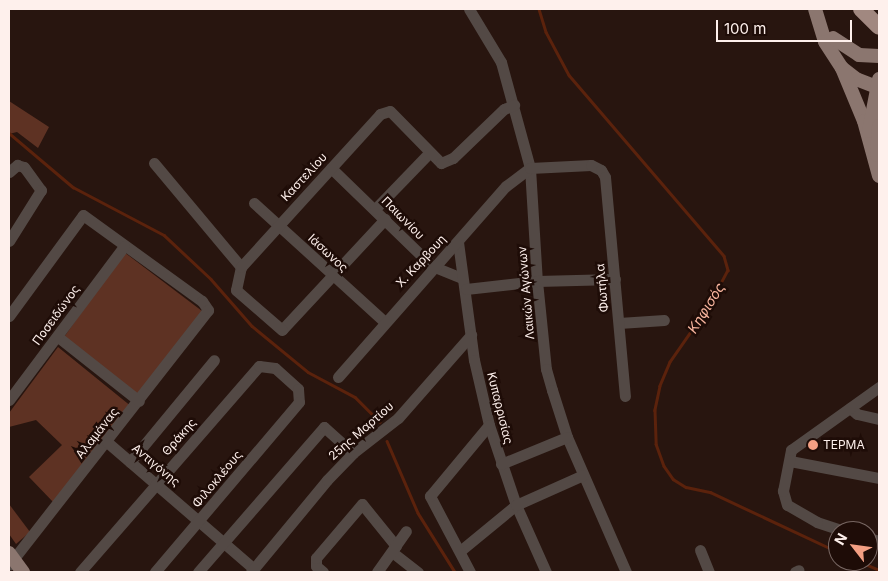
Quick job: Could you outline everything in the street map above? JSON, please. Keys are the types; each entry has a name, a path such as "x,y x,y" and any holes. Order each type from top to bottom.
{"highway":[{"path":"862,9 879,27"}],"main road":[{"path":"815,9 849,63 879,82"},
{"path":"815,9 825,42 842,68 868,137 878,171"},
{"path":"833,38 859,55 879,56"},
{"path":"842,68 856,79 879,82"},
{"path":"868,137 879,82"},
{"path":"878,171 879,126"},
{"path":"10,559 23,572"}],"street":[{"name":"Λαικών Αγώνων","path":"469,9 501,62 530,168 537,281 546,369 567,437 626,572"},
{"path":"375,208 429,153 442,163 453,158 504,109 514,105"},
{"name":"Καστελίου","path":"241,267 380,114 390,111 429,153"},
{"path":"154,163 241,267 236,290 282,330 385,219"},
{"path":"9,172 17,165 29,171 41,190 38,198 9,240"},
{"name":"Φωτήλα","path":"530,168 591,165 601,170 604,177 625,396"},
{"name":"Παιωνίου","path":"331,168 375,208 432,266 462,278"},
{"name":"Χ. Καρβουη","path":"338,377 432,266 458,242 506,186 530,168"},
{"name":"Ιάσωνος","path":"254,203 333,277 385,322"},
{"path":"9,316 80,215 86,215 124,246"},
{"name":"Κυπαρρισίας","path":"458,242 462,278 466,289 474,360 488,425 516,505 546,572"},
{"name":"Αλαμάνας","path":"10,559 107,442 208,310 202,300 124,246"},
{"name":"Ποσειδώνος","path":"9,400 58,337 124,246"},
{"path":"466,289 537,281 615,279"},
{"path":"619,323 664,320"},
{"name":"25ης Μαρτίου","path":"252,571 302,509 353,453 398,418 456,355 471,335"},
{"path":"58,337 139,401"},
{"path":"456,355 474,360"},
{"path":"130,462 214,360"},
{"name":"Θράκης","path":"80,572 259,366 275,368 298,389 299,402"},
{"path":"828,526 817,522 787,505 783,491 790,456 850,408 879,388"},
{"name":"Φιλοκλέους","path":"156,572 299,402"},
{"path":"850,408 858,414 879,419"},
{"path":"470,572 430,496 488,425"},
{"path":"198,572 324,427 353,453"},
{"path":"501,464 567,437"},
{"name":"Αντιγόνης","path":"107,442 223,542 252,571"},
{"path":"790,456 879,478"},
{"path":"460,551 516,505 583,475"},
{"path":"323,572 316,566 316,558 362,504 394,549 418,572"},
{"path":"377,572 406,531"},
{"path":"700,550 709,572"}],"shaded area":[{"path":"9,101 49,127 38,148 17,132 9,134"},
{"path":"124,252 206,314 139,396 64,337"},
{"path":"58,347 132,407 55,504 29,477 62,445 36,420 9,427 9,413"},
{"path":"9,504 30,532 16,544 9,534"}],"waterway":[{"name":"Κηφισός","path":"539,9 546,32 569,75 724,256 728,270 709,306 670,362 660,386 655,410 656,444 664,466 673,479 686,487 710,492 828,547"},
{"path":"9,133 73,187 164,235 211,279 252,326 308,372 355,397 380,422"},
{"path":"387,441 418,513 455,572"}],"place":[{"name":"ΤΕΡΜΑ","path":"813,445"}]}
